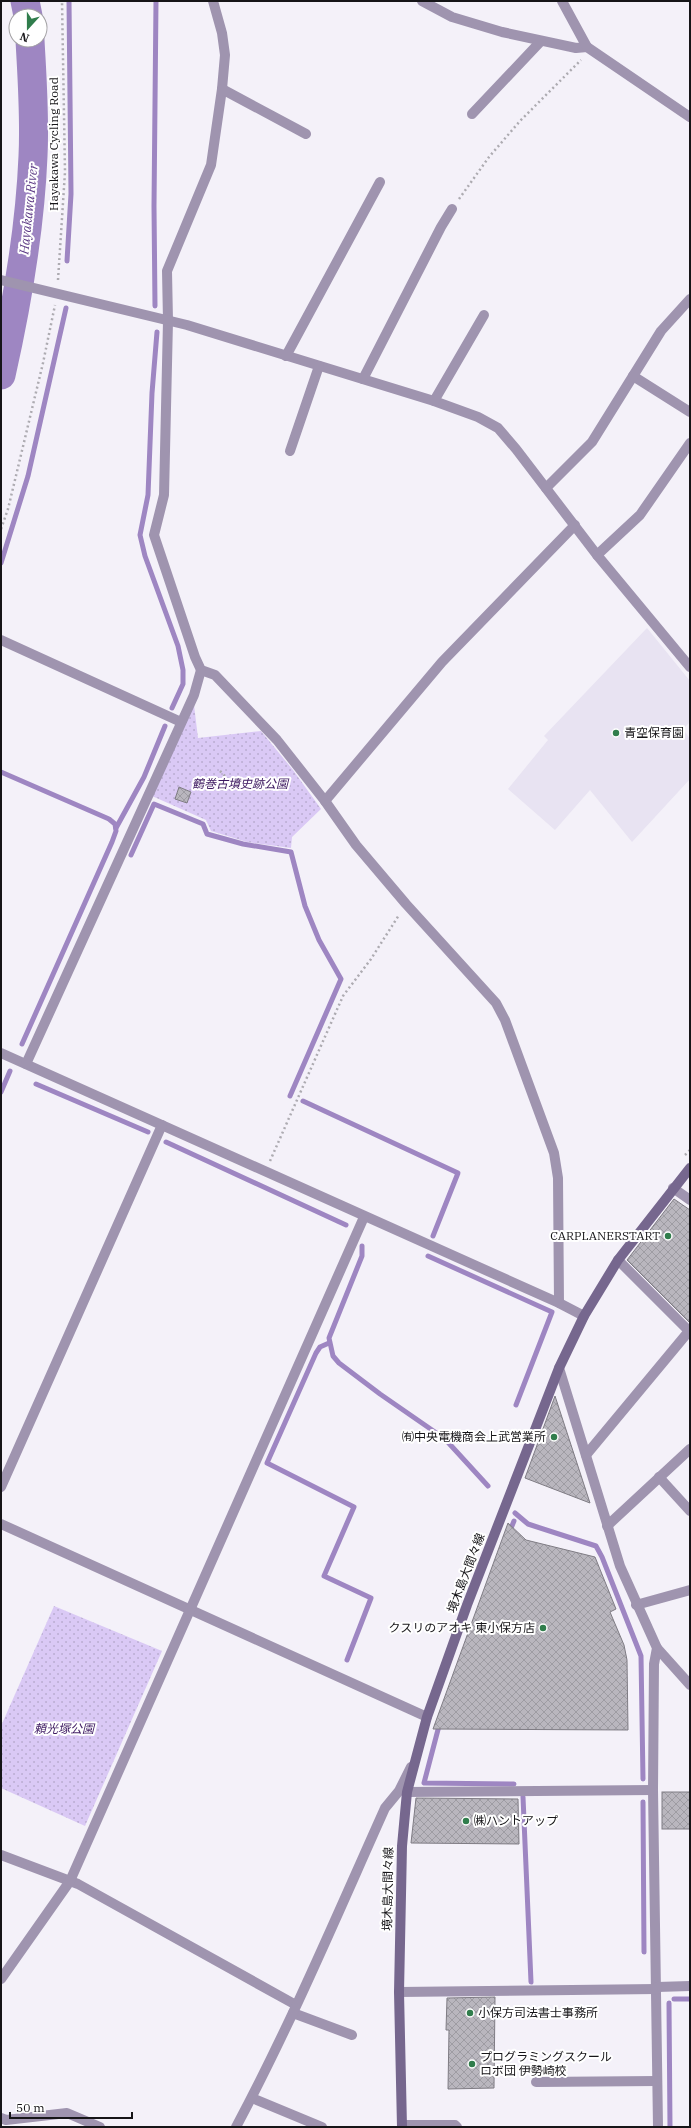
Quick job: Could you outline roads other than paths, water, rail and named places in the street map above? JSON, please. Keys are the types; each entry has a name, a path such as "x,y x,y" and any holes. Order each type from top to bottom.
{"main road":[{"name":"境木島大間々線","path":"402,2126 399,1992 402,1846 407,1792 414,1760 427,1717 467,1605 559,1368 584,1316 618,1260 690,1168"}],"street":[{"path":"26,1064 194,695 201,670 195,657 154,535 164,495 168,321 167,271 211,165 222,89 225,55 213,1"},
{"path":"422,1 452,17 502,32 576,48 587,47"},
{"path":"562,1 587,47 690,117"},
{"path":"472,114 542,40"},
{"path":"222,89 306,134"},
{"path":"286,356 380,182"},
{"path":"363,379 440,227 452,209"},
{"path":"1,280 187,325 434,401 478,417 498,428 597,555 690,667"},
{"path":"546,488 592,442 661,331 690,299"},
{"path":"434,401 484,316"},
{"path":"290,452 319,366"},
{"path":"633,376 690,412"},
{"path":"597,555 640,515 690,443"},
{"path":"325,801 442,662 575,525"},
{"path":"1,640 181,722"},
{"path":"201,670 215,675 277,740 325,801 356,845 406,904 496,1002 505,1020 554,1153 558,1178 559,1303"},
{"path":"1,1053 266,1171 364,1217 559,1303 584,1316"},
{"path":"1,1488 162,1125"},
{"path":"673,1188 690,1200"},
{"path":"1,1979 70,1881 364,1217"},
{"path":"586,1455 690,1331 618,1260"},
{"path":"559,1368 607,1526 620,1566 636,1605 657,1648 690,1684"},
{"path":"607,1526 690,1449"},
{"path":"659,1477 690,1511"},
{"path":"1,1524 427,1717"},
{"path":"636,1605 690,1590"},
{"path":"657,1648 654,1664 653,1790 658,2127"},
{"path":"236,2127 252,2098 295,2009 385,1808 399,1791 414,1760"},
{"path":"407,1792 653,1790"},
{"path":"1,1855 70,1881 295,2009 352,2035"},
{"path":"399,1992 657,1988 690,1986"},
{"path":"536,2082 657,2081"},
{"path":"252,2098 322,2127"},
{"path":"1,2118 6,2120 67,2113 100,2127"},
{"path":"402,2126 455,2125 457,2127"}],"waterway":[{"name":"Hayakawa River","path":"25,1 26,8"},
{"path":"67,261 71,194 69,1"},
{"path":"155,306 154,206 156,1"},
{"name":"Hayakawa River","path":"1,375 22,266 29,211 34,127 30,48"},
{"path":"1,563 28,476 66,308"},
{"path":"157,332 152,393 148,495 140,535 145,556 178,646 183,670 183,684 172,708"},
{"path":"116,828 144,777 165,726"},
{"path":"1,772 109,819 115,824 116,831 22,1044"},
{"path":"131,855 154,804 203,824 207,834 243,844 291,852 305,906 319,940 341,979 290,1096"},
{"path":"1,1092 10,1071"},
{"path":"36,1084 148,1132"},
{"path":"303,1101 458,1173 433,1236"},
{"path":"166,1142 346,1225"},
{"path":"362,1246 362,1256 329,1338 333,1356 339,1363 380,1394 445,1439 488,1486"},
{"path":"428,1256 552,1312 516,1405"},
{"path":"329,1343 320,1347 316,1353 267,1463 354,1507 324,1576 371,1598 347,1660"},
{"path":"515,1513 528,1524 596,1546 602,1557 641,1656 643,1779"},
{"path":"509,1533 514,1521"},
{"path":"440,1722 424,1783 514,1784"},
{"path":"523,1797 531,1982"},
{"path":"643,1802 644,1952"},
{"path":"674,1999 690,1999"},
{"path":"669,2003 670,2127"}],"place":[{"name":"青空保育園","path":"616,733"},
{"name":"CARPLANERSTART","path":"668,1236"},
{"name":"㈲中央電機商会上武営業所","path":"554,1437"},
{"name":"クスリのアオキ 東小保方店","path":"543,1628"},
{"name":"㈱ハントアップ","path":"466,1821"},
{"name":"小保方司法書士事務所","path":"470,2013"},
{"name":"プログラミングスクール ロボ団 伊勢崎校","path":"472,2064"}],"park label":[{"name":"鶴巻古墳史跡公園","path":"240,784"},
{"name":"頼光塚公園","path":"64,1729"}]}
